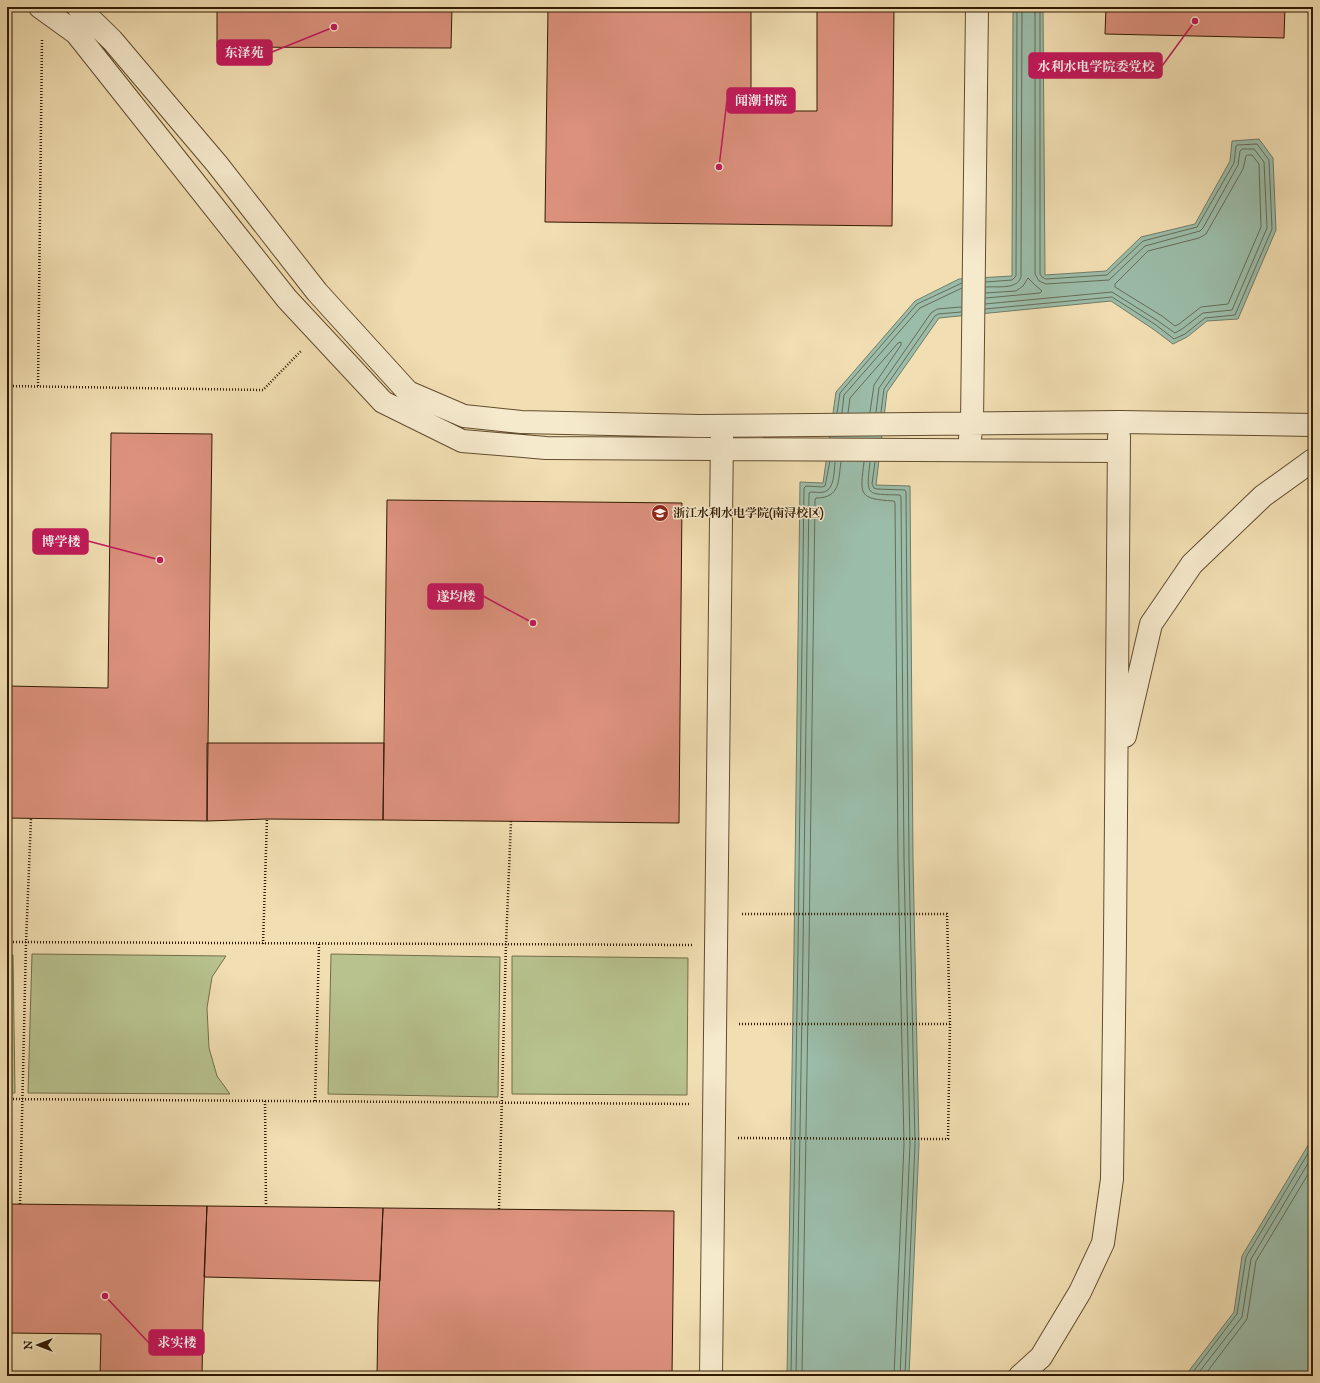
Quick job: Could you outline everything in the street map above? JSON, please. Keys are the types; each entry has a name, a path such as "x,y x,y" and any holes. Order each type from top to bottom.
{"street":[{"path":"78,7 112,40 217,164 317,292 408,392 464,416 521,422 722,426 1119,422 1313,425"},
{"path":"969,450 972,423 977,7"},
{"path":"41,8 76,33 288,299 383,402 462,441 546,448 1118,451"},
{"path":"1020,1376 1041,1356 1045,1350 1080,1292 1103,1243 1112,1179 1119,422"},
{"path":"711,1376 722,426"},
{"path":"1116,774 1151,624 1192,564 1263,496 1313,460"}],"path":[{"path":"38,386 41,8"},
{"path":"7,386 263,390 319,333"},
{"path":"20,1204 26,943 31,818"},
{"path":"263,944 267,819"},
{"path":"500,1209 506,944 511,821"},
{"path":"714,1138 948,1139 950,1024 947,914 717,915"},
{"path":"7,942 716,946"},
{"path":"315,1101 319,944"},
{"path":"715,1024 950,1024"},
{"path":"7,1099 714,1104"},
{"path":"265,1101 266,1206"}],"green space":[{"path":"32,954 226,956 212,977 207,1008 209,1048 217,1076 230,1094 28,1093"},
{"path":"331,954 500,957 498,1097 328,1094"},
{"path":"7,955 13,955 15,1093 7,1093"},
{"path":"512,956 688,958 687,1095 512,1094"}],"water":[{"path":"1013,7 1043,7 1045,275 1106,271 1141,237 1195,224 1230,161 1232,141 1259,139 1273,158 1276,230 1238,319 1207,321 1187,337 1173,344 1111,301 939,318 887,392 876,485 910,486 913,860 919,1144 909,1376 787,1376 800,482 823,483 836,392 915,301 959,279 1012,276"},
{"path":"1313,1137 1313,1376 1185,1376 1234,1312 1242,1256"}],"building":[{"path":"217,7 452,7 451,48 217,47"},
{"path":"548,7 751,7 751,111 817,111 817,7 894,7 892,226 545,222"},
{"path":"1106,7 1285,7 1284,38 1105,34"},
{"path":"111,433 212,434 207,821 7,818 7,686 108,688"},
{"path":"387,500 682,503 679,823 383,820"},
{"path":"207,743 384,743 383,820 267,819 207,821"},
{"path":"7,1204 207,1206 202,1376 100,1376 101,1334 7,1333"},
{"path":"207,1206 383,1208 380,1281 204,1277"},
{"path":"383,1208 674,1211 672,1376 377,1376"}],"place":[{"name":"水利水电学院委党校","path":"1195,21"},
{"name":"东泽苑","path":"334,27"},
{"name":"闻潮书院","path":"719,167"},
{"name":"浙江水利水电学院(南浔校区)","path":"660,513"},
{"name":"博学楼","path":"160,560"},
{"name":"遂均楼","path":"533,623"},
{"name":"求实楼","path":"105,1296"}]}
